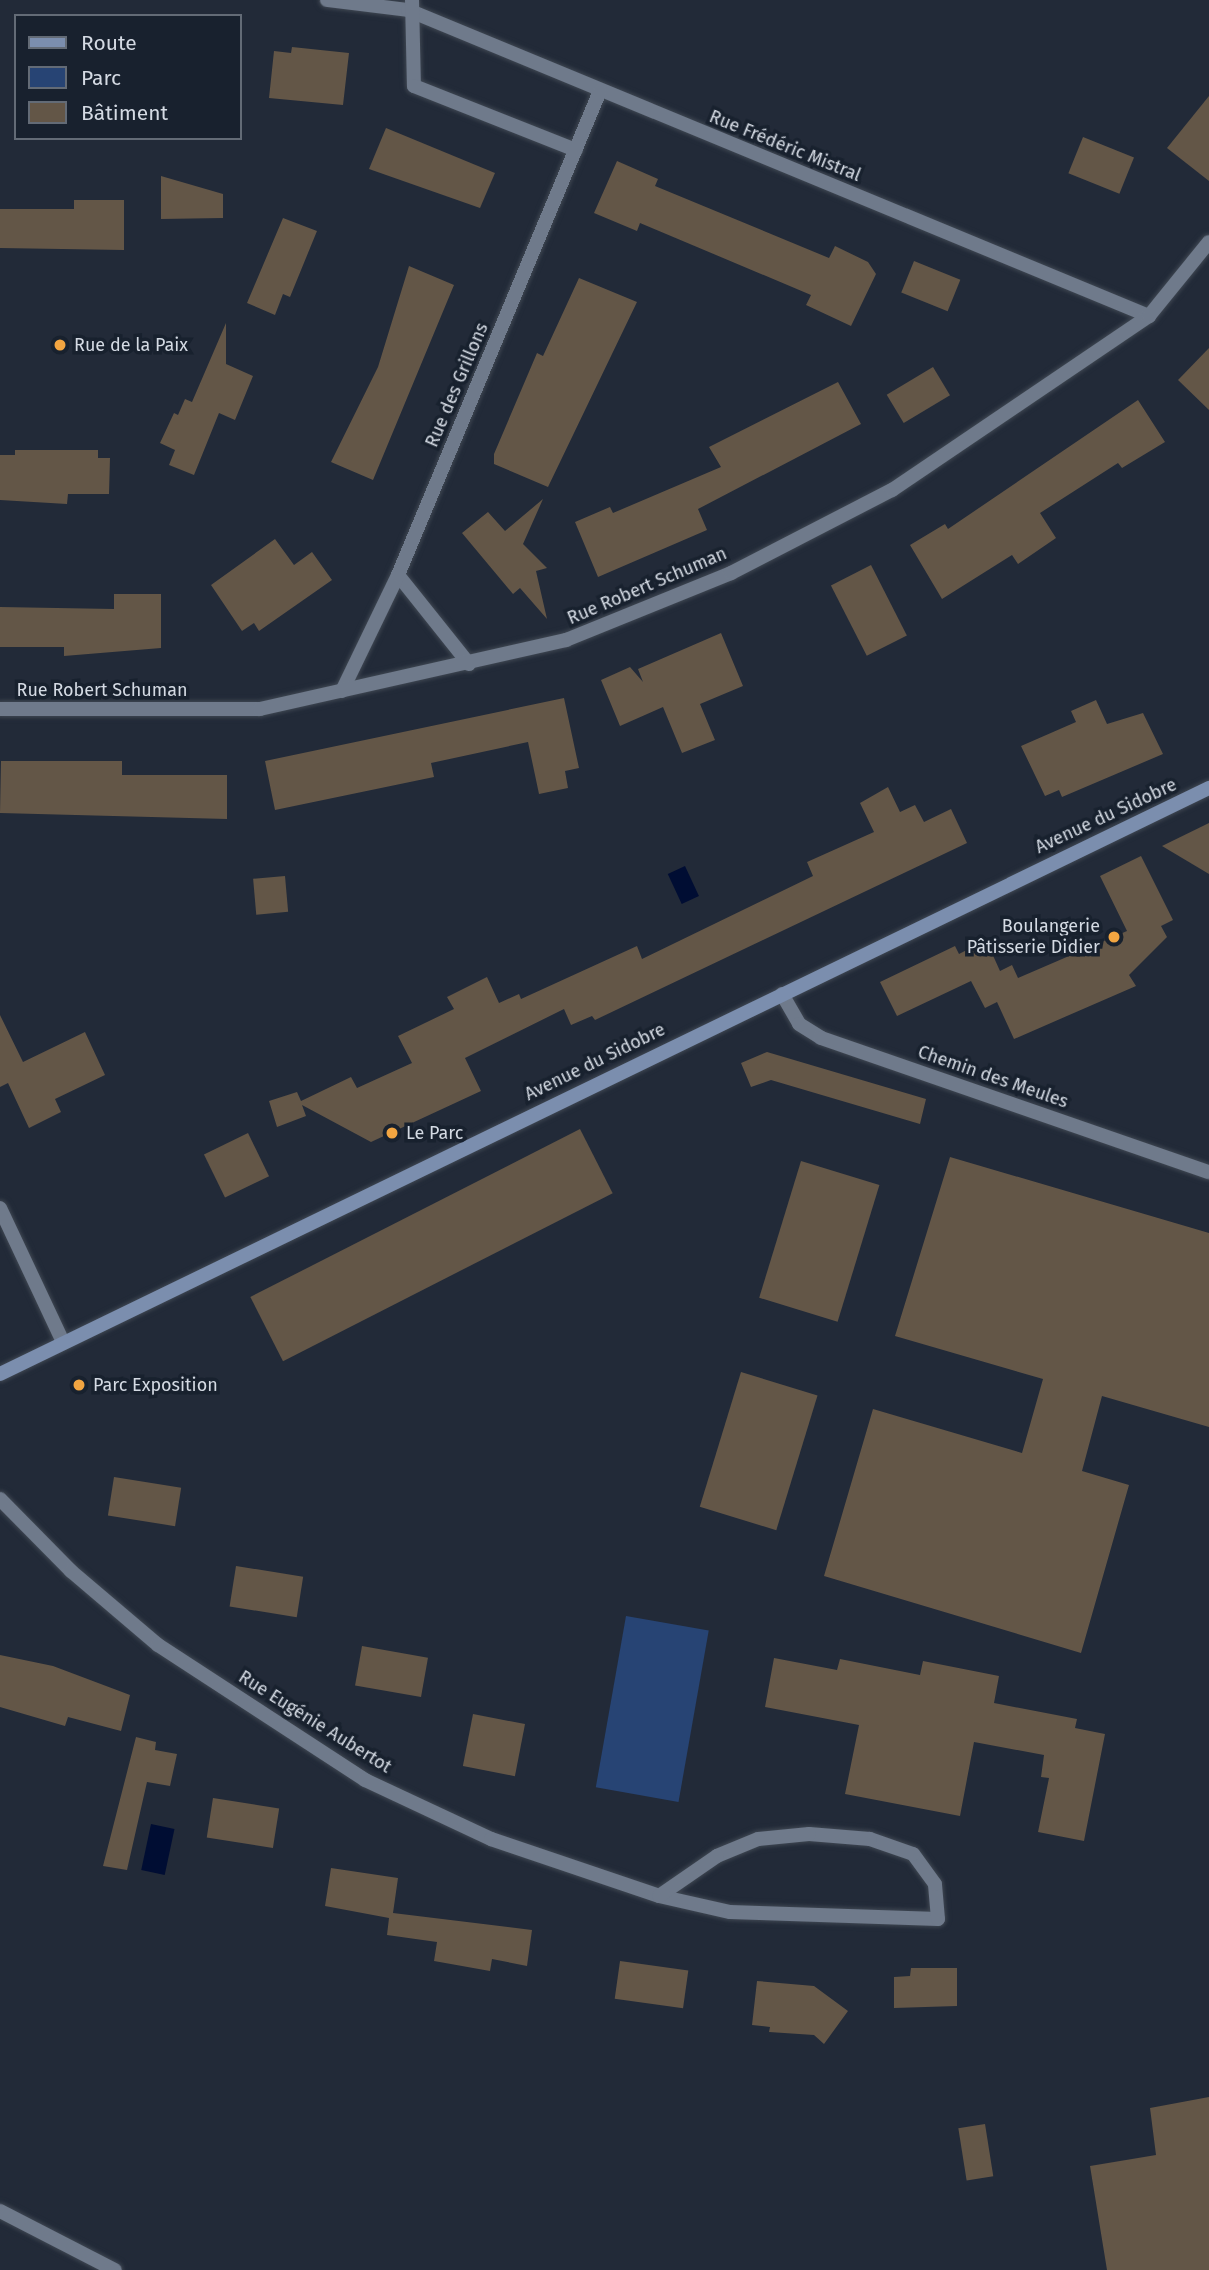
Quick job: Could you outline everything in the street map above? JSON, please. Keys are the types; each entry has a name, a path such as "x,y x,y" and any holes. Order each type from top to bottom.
{"main road":[{"name":"Avenue du Sidobre","path":"0,1374 1209,788"}],"street":[{"name":"Rue Frédéric Mistral","path":"327,0 410,5 600,92 1149,316"},
{"path":"410,5 414,86 576,150"},
{"name":"Rue des Grillons","path":"342,691 398,575 600,92"},
{"name":"Rue Robert Schuman","path":"0,709 260,709 566,640 705,583 892,490 1149,316 1209,242"},
{"path":"398,575 469,664"},
{"name":"Chemin des Meules","path":"782,994 799,1024 821,1038 1209,1172"},
{"path":"0,1208 63,1342"},
{"name":"Rue Eugénie Aubertot","path":"0,1499 71,1572 158,1645 365,1780 491,1839 659,1896 785,1917 938,1919 935,1884 913,1854 870,1839 810,1834 758,1839 727,1851 659,1896"},
{"path":"0,2211 115,2270"}],"green space":[{"path":"626,1616 709,1631 679,1802 596,1787"}],"shaded area":[{"path":"685,866 699,896 682,904 668,874"},
{"path":"151,1824 174,1829 165,1875 141,1870"}],"building":[{"path":"292,47 349,53 343,105 269,98 274,51 291,53"},
{"path":"1209,96 1209,181 1167,148"},
{"path":"386,128 495,173 480,208 369,169"},
{"path":"1083,137 1134,158 1119,194 1068,173"},
{"path":"617,161 658,179 655,186 829,258 835,246 868,262 876,274 851,326 806,305 811,295 640,223 637,231 594,213"},
{"path":"161,176 223,194 223,218 161,219"},
{"path":"74,200 124,200 124,250 0,248 0,209 74,209"},
{"path":"283,218 317,231 290,297 283,294 275,315 247,303"},
{"path":"914,261 960,280 948,311 901,293"},
{"path":"409,266 454,285 373,480 331,462 378,367"},
{"path":"579,278 637,302 548,487 494,464 494,454 537,353 543,356"},
{"path":"226,323 226,364 253,376 235,420 219,413 194,475 169,465 175,450 160,443 174,413 178,415 185,399 192,402"},
{"path":"1209,348 1209,410 1178,380"},
{"path":"933,367 950,395 904,423 887,395"},
{"path":"838,382 861,424 698,509 707,530 598,577 575,522 610,507 613,513 721,467 709,447"},
{"path":"1138,400 1165,442 1122,468 1118,463 1040,513 1056,538 1018,564 1012,555 942,599 910,545 945,524 948,529"},
{"path":"15,450 98,450 98,458 110,458 109,494 68,494 67,504 0,500 0,455 15,455"},
{"path":"543,499 523,544 547,568 536,571 547,619 520,588 513,594 462,533 488,512 505,531"},
{"path":"275,539 294,565 312,552 332,580 259,631 254,623 242,631 211,585"},
{"path":"871,565 907,635 867,656 831,585"},
{"path":"114,594 161,594 161,648 64,656 64,647 0,647 0,607 114,609"},
{"path":"721,633 743,686 700,704 715,740 682,753 663,707 620,726 601,680 630,667 643,682 638,669"},
{"path":"564,698 579,768 565,771 568,788 539,794 528,742 431,763 434,777 275,810 265,761"},
{"path":"1096,700 1107,724 1143,713 1163,754 1062,797 1059,790 1045,796 1021,746 1076,722 1071,711"},
{"path":"1,761 122,761 122,775 227,775 227,819 0,813"},
{"path":"888,787 900,812 915,805 924,822 951,809 967,843 595,1020 592,1016 571,1025 564,1009 465,1058 481,1091 371,1142 302,1105 306,1116 277,1127 269,1101 297,1092 301,1101 351,1077 357,1088 412,1063 398,1036 454,1009 447,997 487,977 499,1003 519,994 521,999 637,946 642,959 813,876 807,862 874,832 860,803"},
{"path":"1209,823 1209,874 1162,846"},
{"path":"1141,856 1173,920 1161,926 1167,937 1129,975 1136,986 1014,1039 997,1002 985,1008 971,981 897,1016 880,982 955,946 959,954 986,940 1000,971 1012,965 1018,978 1127,931 1100,876"},
{"path":"285,876 288,912 256,915 253,879"},
{"path":"0,1015 23,1062 85,1032 105,1075 55,1099 61,1112 29,1128 8,1083 0,1087"},
{"path":"767,1052 926,1099 920,1124 771,1080 751,1087 741,1063"},
{"path":"580,1129 613,1193 283,1361 250,1297"},
{"path":"248,1133 269,1176 225,1198 204,1154"},
{"path":"950,1157 1209,1233 1209,1427 1102,1396 1082,1471 1129,1485 1081,1653 824,1576 873,1409 1022,1453 1043,1379 895,1336"},
{"path":"801,1161 879,1185 838,1322 759,1298"},
{"path":"741,1372 818,1395 776,1530 700,1507"},
{"path":"114,1477 181,1488 175,1526 108,1516"},
{"path":"236,1566 303,1577 297,1617 230,1606"},
{"path":"362,1646 428,1658 421,1697 355,1685"},
{"path":"0,1655 53,1666 130,1695 121,1731 68,1717 65,1726 0,1707"},
{"path":"774,1658 837,1670 840,1659 920,1675 923,1661 999,1676 994,1703 1077,1719 1075,1728 1105,1734 1084,1841 1038,1832 1049,1778 1041,1777 1044,1755 974,1742 960,1816 845,1794 859,1725 765,1707"},
{"path":"473,1714 525,1724 515,1776 463,1766"},
{"path":"136,1737 156,1742 155,1750 177,1754 170,1786 147,1782 127,1870 103,1866"},
{"path":"213,1798 279,1808 273,1848 207,1838"},
{"path":"331,1868 398,1878 393,1913 532,1930 527,1966 492,1959 490,1971 434,1961 437,1942 387,1935 389,1918 325,1906"},
{"path":"620,1961 688,1971 683,2008 615,1999"},
{"path":"911,1968 957,1968 957,2006 894,2008 894,1977 910,1976"},
{"path":"757,1981 814,1986 848,2011 824,2044 814,2035 769,2032 770,2027 752,2025"},
{"path":"1209,2097 1209,2270 1107,2270 1090,2166 1156,2155 1150,2108"},
{"path":"985,2124 993,2176 967,2181 958,2128"}],"place":[{"name":"Rue de la Paix","path":"60,345"},
{"name":"Boulangerie Pâtisserie Didier","path":"1114,937"},
{"name":"Le Parc","path":"392,1133"},
{"name":"Parc Exposition","path":"79,1385"}]}
